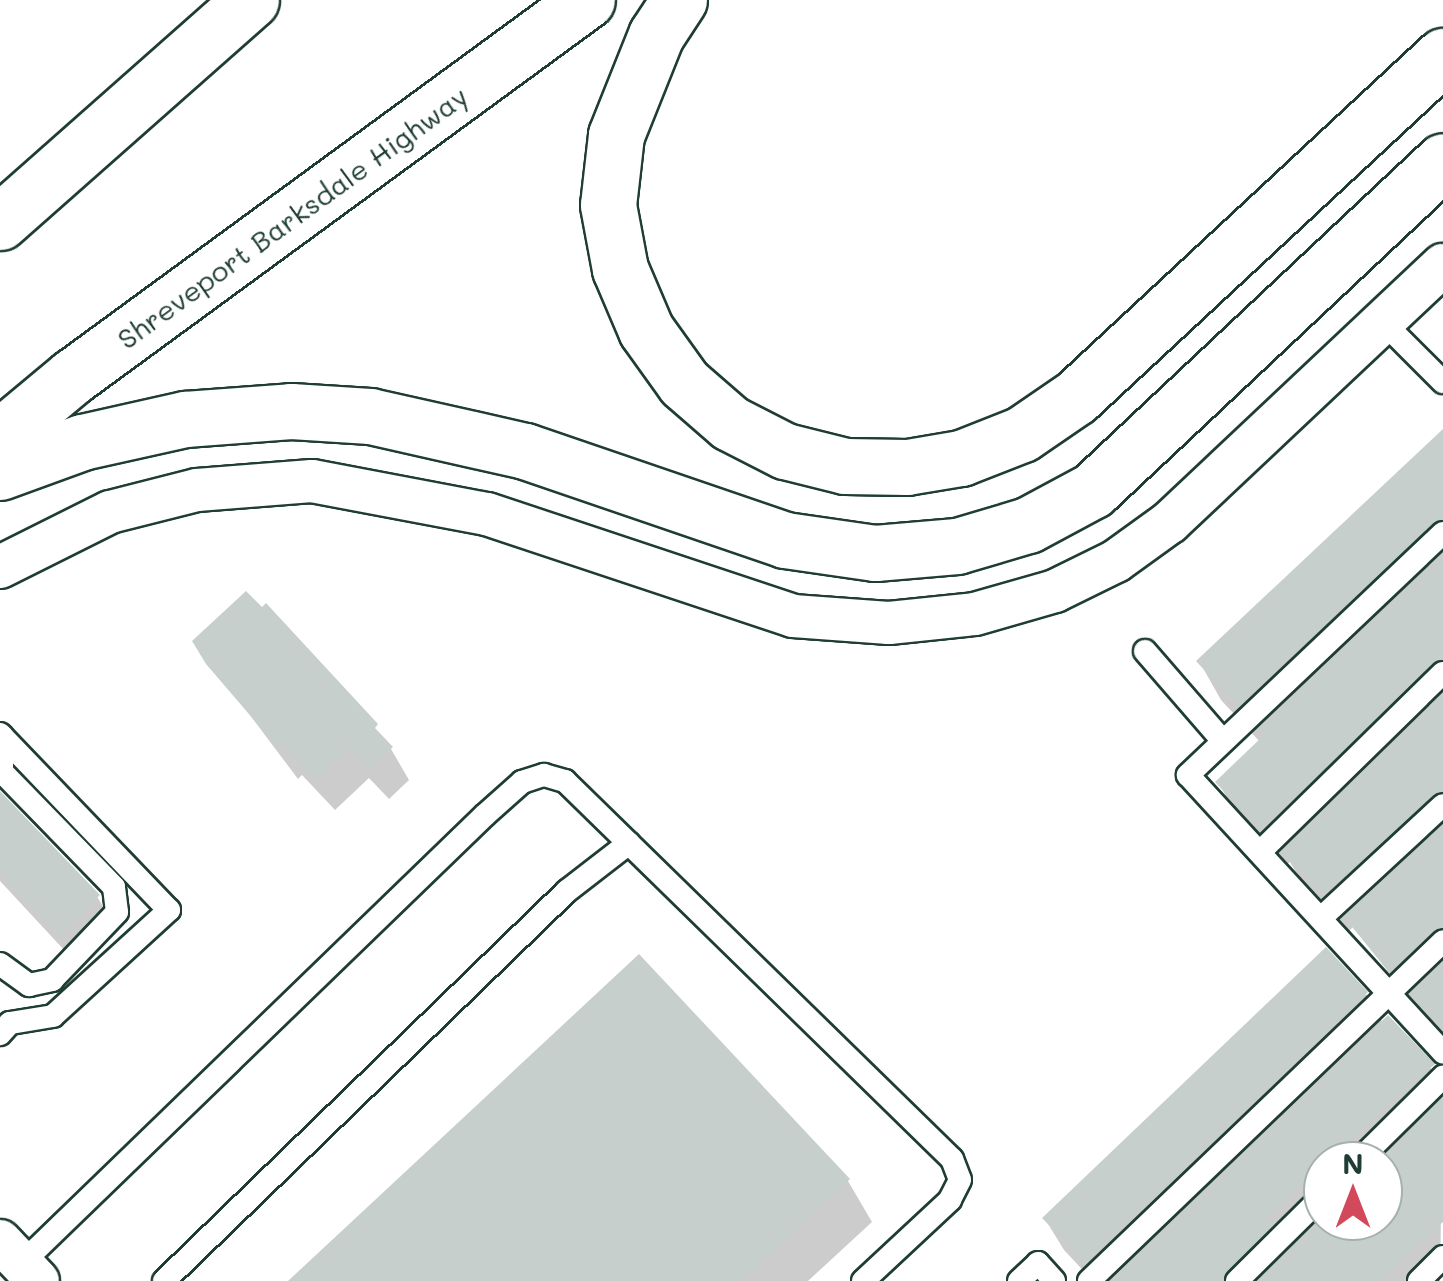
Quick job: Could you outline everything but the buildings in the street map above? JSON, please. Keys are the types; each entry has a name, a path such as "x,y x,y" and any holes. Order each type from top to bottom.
{"main road":[{"path":"0,222 251,0"},
{"name":"Shreveport Barksdale Highway","path":"0,437 587,0"},
{"path":"678,0 648,51 616,135 608,205 626,285 646,330 684,383 730,422 785,451 845,466 907,468 961,458 1022,434 1076,398 1443,56"},
{"path":"0,472 82,442 186,419 291,411 370,416 525,451 785,540 875,553 957,546 1028,525 1093,490 1443,161"}],"street":[{"path":"0,567 110,512 196,490 312,481 487,514 792,616 890,623 975,614 1055,591 1157,531 1443,265"}],"lane":[{"path":"1383,322 1443,382"},
{"path":"1443,533 1188,775 1443,1052"},
{"path":"1144,651 1223,742"},
{"path":"1260,852 1443,673"},
{"path":"0,964 29,985 52,980 117,912 114,887 2,772 1,735"},
{"path":"1,735 169,910 53,1016 3,1023"},
{"path":"15,1262 522,782 544,775 566,781 952,1159 960,1180 950,1200 863,1281"},
{"path":"1321,918 1443,806"},
{"path":"173,1278 566,891 629,843"},
{"path":"1089,1281 1443,942"},
{"path":"1378,1141 1443,1076"},
{"path":"1238,1281 1303,1216"},
{"path":"1418,1281 1443,1256"},
{"path":"1018,1281 1038,1263 1054,1281"}]}
